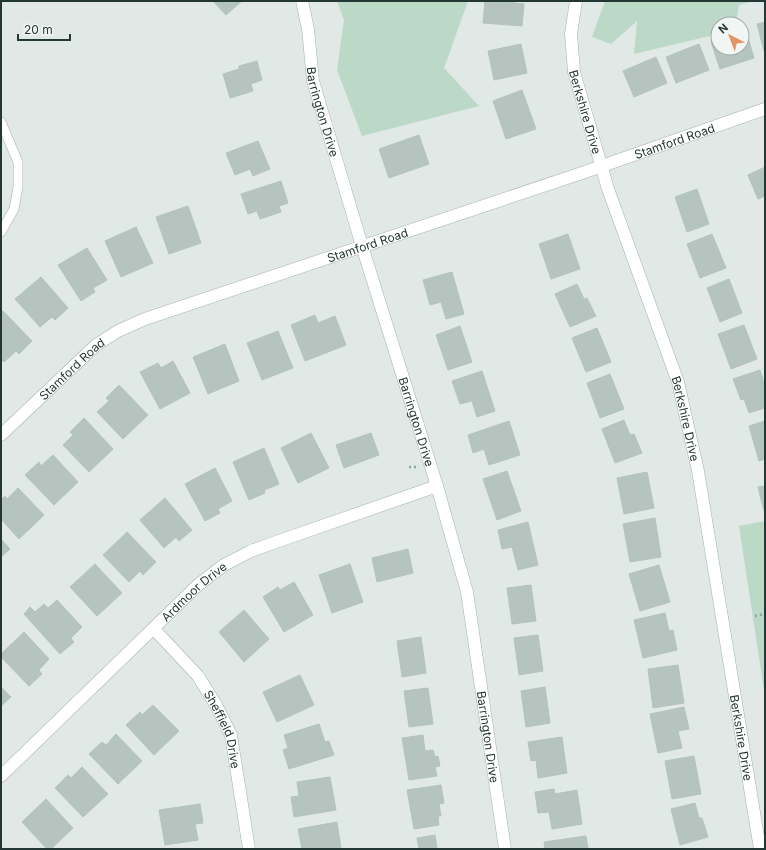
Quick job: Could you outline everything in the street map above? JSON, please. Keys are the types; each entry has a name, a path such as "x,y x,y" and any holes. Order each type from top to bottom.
{"street":[{"name":"Barrington Drive","path":"302,1 308,29 313,81 362,246 437,486 466,592 505,849"},
{"name":"Berkshire Drive","path":"576,1 571,34 574,72 608,189 678,382 698,472 760,849"},
{"name":"Stamford Road","path":"1,435 96,345 118,331 145,319 602,166 765,108"},
{"name":"Ardmoor Drive","path":"1,776 198,585 224,565 251,551 437,486"},
{"name":"Sheffield Drive","path":"154,629 198,676 216,706 230,735 249,849"}],"lane":[{"path":"1,122 18,162 18,187 14,209 1,232"}],"path":[{"path":"755,616 765,614"}],"green space":[{"path":"337,1 468,1 444,68 479,106 362,136 337,70 344,20"},
{"path":"605,1 754,1 739,5 737,16 710,16 710,36 634,54 637,21 611,44 592,37"},
{"path":"765,521 765,697 739,526"}],"building":[{"path":"213,1 242,1 226,15"},
{"path":"485,1 514,1 514,3 524,4 522,26 483,23"},
{"path":"765,22 765,51 764,51 757,24"},
{"path":"521,44 527,73 494,80 488,51"},
{"path":"699,44 709,70 676,83 666,57"},
{"path":"750,44 754,58 720,69 716,56 750,56"},
{"path":"656,57 667,83 634,97 623,71"},
{"path":"257,61 262,80 251,84 253,91 230,98 223,74 239,69 239,66"},
{"path":"522,90 536,129 506,139 493,101"},
{"path":"419,135 429,164 389,178 379,149"},
{"path":"258,141 270,169 253,176 250,169 235,175 226,153"},
{"path":"765,167 765,196 758,199 748,175"},
{"path":"281,181 288,203 279,206 281,212 260,219 257,211 248,214 241,194"},
{"path":"697,189 709,224 687,232 675,197"},
{"path":"188,206 201,243 169,254 156,217"},
{"path":"136,227 153,263 121,277 105,241"},
{"path":"568,234 580,269 551,279 539,244"},
{"path":"712,234 726,268 700,278 687,244"},
{"path":"87,248 107,280 93,288 95,292 81,301 58,265"},
{"path":"452,272 464,314 446,319 441,302 430,305 423,280"},
{"path":"41,277 68,308 55,320 52,317 40,327 15,299"},
{"path":"729,279 742,313 720,322 707,288"},
{"path":"577,284 584,299 587,298 596,316 570,327 555,294"},
{"path":"3,311 32,341 19,354 16,351 4,362 1,359 1,313"},
{"path":"315,315 318,323 335,316 346,345 305,361 291,325"},
{"path":"744,325 757,359 731,369 718,334"},
{"path":"460,326 472,362 448,370 436,335"},
{"path":"597,328 611,362 586,372 572,338"},
{"path":"278,331 293,368 262,380 247,343"},
{"path":"225,344 239,381 208,394 193,357"},
{"path":"173,361 190,393 160,409 140,372 158,363 161,368"},
{"path":"760,370 765,386 765,408 749,413 744,399 741,400 733,379"},
{"path":"482,371 495,411 477,417 472,401 460,404 452,381"},
{"path":"610,374 624,409 600,418 587,383"},
{"path":"119,385 148,415 123,439 97,412 109,401 106,398"},
{"path":"84,418 113,449 89,472 63,445 73,435 70,432"},
{"path":"624,420 630,435 634,434 642,453 615,463 602,429"},
{"path":"509,421 520,455 489,465 484,449 473,453 468,435"},
{"path":"765,421 765,459 759,461 749,426"},
{"path":"311,433 329,468 298,483 281,448"},
{"path":"371,433 379,455 344,468 336,445"},
{"path":"264,448 279,484 264,490 265,493 249,500 233,462"},
{"path":"53,455 78,482 54,505 25,475 39,462 41,466"},
{"path":"215,468 232,501 218,509 220,513 205,521 185,484"},
{"path":"507,471 521,511 497,520 483,479"},
{"path":"647,472 654,508 624,514 617,478"},
{"path":"765,486 765,511 764,511 758,487"},
{"path":"18,488 44,515 19,539 1,519 1,500 5,496 7,499"},
{"path":"165,498 192,530 179,541 176,537 164,548 140,520"},
{"path":"655,518 661,557 630,562 623,524"},
{"path":"528,522 538,565 518,570 512,547 502,549 498,530"},
{"path":"127,532 156,562 143,575 140,571 129,582 103,555"},
{"path":"1,539 10,549 1,557"},
{"path":"408,549 413,573 377,582 372,558"},
{"path":"95,564 122,593 97,616 70,587"},
{"path":"350,564 363,602 332,613 319,575"},
{"path":"659,565 670,602 640,611 629,574"},
{"path":"294,582 313,615 284,632 263,597 278,587 280,590"},
{"path":"531,585 536,621 512,624 507,588"},
{"path":"57,600 82,627 71,638 74,642 60,654 24,614 30,607 35,612 44,604 48,608"},
{"path":"244,610 269,639 244,662 219,632"},
{"path":"665,613 669,631 673,630 677,650 643,658 634,620"},
{"path":"24,632 49,659 39,670 42,674 29,686 1,657 1,654"},
{"path":"538,635 543,671 519,675 514,638"},
{"path":"421,637 426,673 402,677 397,641"},
{"path":"678,665 684,703 653,708 648,669"},
{"path":"300,675 314,705 277,722 263,692"},
{"path":"1,687 11,697 1,706"},
{"path":"545,687 550,723 526,727 521,691"},
{"path":"428,688 433,724 409,727 404,691"},
{"path":"153,705 179,731 154,755 126,725 140,712 142,715"},
{"path":"684,707 689,729 678,731 682,748 658,753 650,714"},
{"path":"319,724 325,742 329,741 334,755 289,769 283,750 288,748 284,735"},
{"path":"116,734 142,761 118,784 89,754 102,742 106,745"},
{"path":"423,735 425,751 433,750 435,757 438,756 440,766 435,767 437,776 409,780 402,738"},
{"path":"562,737 567,773 538,778 536,760 531,761 528,742"},
{"path":"694,756 701,794 672,799 665,761"},
{"path":"82,767 108,794 83,817 55,788 68,775 71,778"},
{"path":"330,777 336,810 294,817 291,797 299,796 297,782"},
{"path":"441,785 444,803 439,804 441,816 438,816 439,825 414,829 407,790"},
{"path":"554,789 555,794 577,790 582,824 552,829 549,812 538,813 535,792"},
{"path":"46,799 73,828 51,849 47,849 22,822"},
{"path":"695,803 699,818 702,818 708,837 680,845 671,809"},
{"path":"200,804 203,823 195,824 198,840 165,845 159,810"},
{"path":"337,822 341,849 302,849 298,829"},
{"path":"435,835 437,849 419,849 417,838"},
{"path":"586,836 588,849 545,849 544,842"}]}
